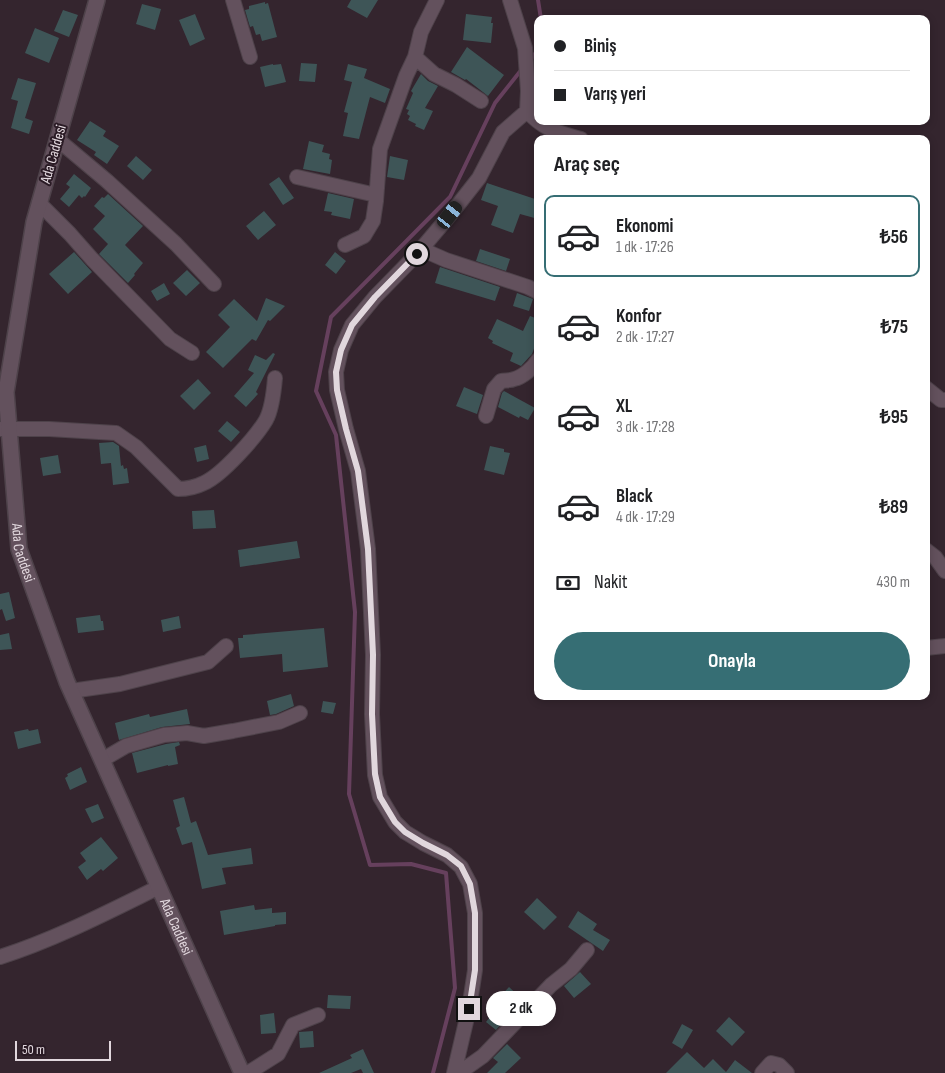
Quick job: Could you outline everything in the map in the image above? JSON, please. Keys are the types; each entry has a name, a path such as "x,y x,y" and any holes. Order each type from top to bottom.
{"main road":[{"name":"Ada Caddesi","path":"97,0 34,222 6,392 4,429 19,549 71,691 242,1073"}],"street":[{"path":"233,0 250,57"},
{"path":"345,245 364,236 373,221 380,149 406,76 415,57 421,32 437,0"},
{"path":"454,1073 469,1009 475,970 475,913 470,884 461,866 447,855 405,832 395,822 380,797 375,774 372,714 373,655 368,549 358,471 337,390 336,372 341,350 352,325 450,215 479,178 503,132 526,111 528,91 525,48 510,0"},
{"path":"415,57 434,74 481,101"},
{"path":"526,111 534,120"},
{"path":"541,125 551,131 566,135"},
{"path":"57,140 114,187 176,244 214,284"},
{"path":"297,177 376,195"},
{"path":"39,203 170,339 192,353"},
{"path":"421,249 534,290"},
{"path":"486,416 494,389 501,380 514,380 526,373 534,365"},
{"path":"4,429 48,429 116,433 136,447 178,489 186,489 204,483 225,468 255,436 267,418 275,378"},
{"path":"930,391 942,400 945,400"},
{"path":"930,555 945,571"},
{"path":"71,691 120,684 208,662 226,646"},
{"path":"930,648 945,646"},
{"path":"102,760 126,746 164,735 187,732 204,736 279,722 300,713"},
{"path":"0,957 17,952 159,887"},
{"path":"459,1073 483,1056 551,985 571,969 588,950"},
{"path":"248,1073 278,1054 293,1025 318,1015"},
{"path":"762,1073 771,1063 779,1065 788,1073"}],"building":[{"path":"351,0 378,0 367,18 347,7"},
{"path":"265,2 265,4 268,3 277,37 262,41 260,34 256,35 253,26 250,27 245,10 249,9 249,6"},
{"path":"142,4 161,9 155,30 136,24"},
{"path":"63,10 78,15 69,37 54,31"},
{"path":"195,14 205,39 190,46 179,20"},
{"path":"466,14 492,17 491,43 463,40"},
{"path":"35,28 59,38 49,63 25,53"},
{"path":"467,47 504,75 488,96 466,79 451,72"},
{"path":"301,63 317,64 315,82 299,81"},
{"path":"281,64 286,82 265,87 260,67"},
{"path":"348,64 367,69 364,78 390,89 385,103 370,97 359,139 343,136 348,113 344,112 352,82 344,80"},
{"path":"421,74 428,81 438,86 425,108 433,111 424,130 408,120 410,116 407,114 409,110 406,109 413,93 411,91"},
{"path":"18,78 36,83 25,118 33,121 29,134 11,128 18,101 11,99"},
{"path":"90,121 106,131 103,136 119,146 107,164 94,155 96,152 77,140"},
{"path":"309,141 324,145 322,152 330,154 329,159 332,160 330,174 303,169"},
{"path":"136,156 152,170 143,180 127,166"},
{"path":"390,156 408,160 404,180 387,177"},
{"path":"74,174 91,188 85,197 82,198 79,195 69,207 60,199 70,187 66,184"},
{"path":"279,177 294,198 283,205 269,184"},
{"path":"487,183 534,199 534,218 520,214 513,233 491,225 498,206 481,200"},
{"path":"328,193 354,199 350,219 331,215 332,212 324,211"},
{"path":"108,194 143,226 125,245 143,263 128,283 99,254 108,244 93,229 105,216 94,206 102,197 104,198"},
{"path":"264,211 276,225 258,240 246,226"},
{"path":"480,249 510,259 506,271 476,261"},
{"path":"74,252 92,272 68,294 49,274"},
{"path":"335,252 346,261 336,274 325,265"},
{"path":"440,267 500,287 495,301 435,283"},
{"path":"187,270 200,283 186,296 173,283"},
{"path":"164,283 170,294 157,301 151,291"},
{"path":"517,293 533,299 529,311 513,306"},
{"path":"266,298 285,306 270,321 268,320 256,341 252,339 223,368 206,352 230,327 218,315 234,299 257,321"},
{"path":"530,316 534,318 534,349 532,354 521,366 510,361 513,353 492,343 493,341 488,338 497,319 523,331"},
{"path":"273,353 275,354 256,392 258,394 246,407 234,396 254,373 248,370 255,355 266,360"},
{"path":"198,379 211,393 194,410 180,396"},
{"path":"464,387 483,395 477,414 456,406"},
{"path":"504,391 534,407 528,420 520,416 519,418 498,407"},
{"path":"227,421 240,432 231,442 218,431"},
{"path":"113,442 119,446 121,466 123,465 124,469 127,468 129,483 113,485 111,463 101,464 99,443"},
{"path":"206,445 209,459 197,462 194,448"},
{"path":"490,446 504,449 504,452 510,453 504,475 484,470"},
{"path":"58,455 61,473 43,476 40,458"},
{"path":"214,510 216,528 193,529 192,511"},
{"path":"297,541 300,558 240,567 238,550"},
{"path":"9,592 15,618 6,621 2,609 0,610 0,594"},
{"path":"100,615 104,630 78,633 76,618"},
{"path":"179,616 181,628 163,632 161,620"},
{"path":"324,628 328,667 283,672 282,654 240,658 238,638 243,638 243,635"},
{"path":"9,633 12,649 0,650 0,635"},
{"path":"291,694 294,706 270,715 267,701"},
{"path":"323,701 336,703 333,714 321,712"},
{"path":"187,709 190,724 162,727 119,740 115,723 149,714 150,717"},
{"path":"28,729 29,731 38,729 41,743 18,749 14,732"},
{"path":"179,742 180,745 175,747 178,764 137,773 132,753"},
{"path":"81,767 87,782 70,790 65,778 68,776 67,774"},
{"path":"184,797 191,823 196,821 208,855 251,848 253,864 222,868 226,884 202,889 192,842 182,845 176,828 180,826 173,800"},
{"path":"98,804 104,818 92,823 85,809"},
{"path":"101,837 118,858 103,871 101,869 87,880 78,867 86,861 80,853"},
{"path":"537,898 557,917 544,930 524,912"},
{"path":"254,905 255,910 272,908 272,913 286,912 286,924 224,935 220,911"},
{"path":"578,911 597,924 593,930 610,940 603,951 568,927"},
{"path":"580,972 591,984 574,998 564,986"},
{"path":"509,987 523,1000 496,1030 486,1022 501,1003 497,1000"},
{"path":"328,995 351,996 350,1009 327,1008"},
{"path":"274,1013 276,1033 261,1034 260,1015"},
{"path":"729,1017 745,1032 732,1046 716,1031"},
{"path":"682,1024 693,1030 682,1049 672,1043"},
{"path":"313,1031 314,1047 300,1048 299,1032"},
{"path":"507,1044 521,1058 505,1073 487,1073 498,1062 493,1058"},
{"path":"363,1049 374,1073 363,1073 361,1069 351,1073 319,1073 352,1058 350,1055"},
{"path":"687,1052 704,1068 713,1059 726,1072 735,1060 752,1073 666,1073"}],"waterway":[{"path":"538,0 540,15"},
{"path":"530,60 534,55"},
{"path":"433,1073 455,988 446,873 411,864 370,865 349,794 355,612 336,435 316,391 331,317 450,197 495,103 522,69"}],"route":[{"path":"417,254 375,297 352,325 341,350 336,372 337,390 358,471 368,549 373,655 372,714 375,774 380,797 395,822 405,832 447,855 461,866 470,884 475,913 475,970 469,1009"}]}
